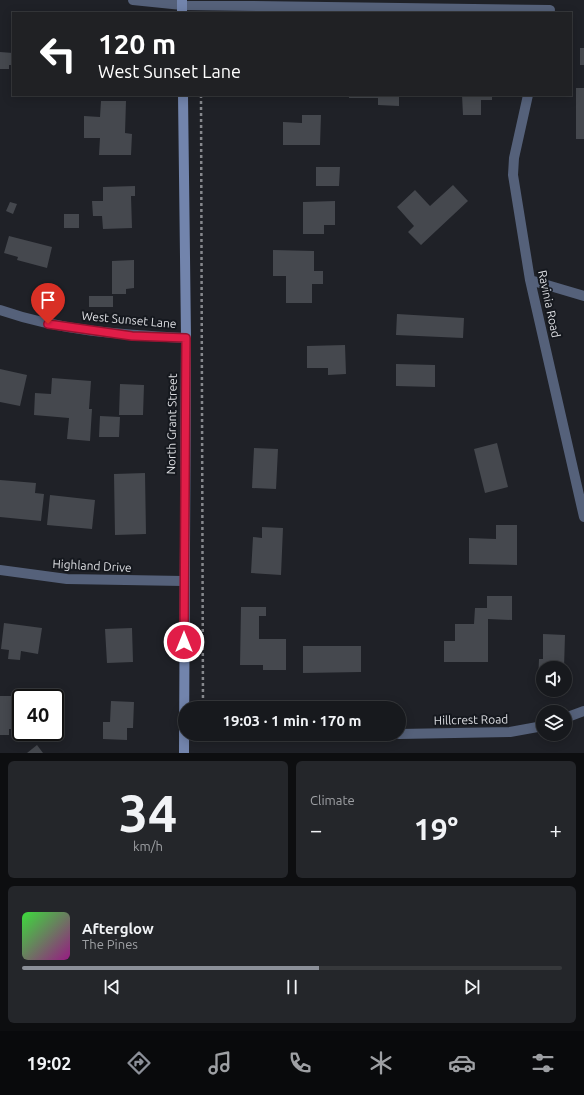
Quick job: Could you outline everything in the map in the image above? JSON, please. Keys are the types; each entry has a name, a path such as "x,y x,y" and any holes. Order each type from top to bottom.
{"street":[{"path":"133,0 182,6 380,3 550,11 555,0"},
{"name":"North Grant Street","path":"183,96 186,338 184,701"},
{"name":"Ravinia Road","path":"528,96 514,158 513,176 530,280 584,517"},
{"path":"530,280 584,296"},
{"name":"West Sunset Lane","path":"0,310 48,324 82,330 132,336 186,338"},
{"name":"Highland Drive","path":"0,570 67,579 184,582"},
{"path":"572,715 584,711"},
{"name":"Hillcrest Road","path":"406,734 504,733 536,727"},
{"name":"North Grant Street","path":"184,741 184,753"}],"path":[{"path":"201,96 203,701"}],"building":[{"path":"580,48 584,48 584,65 580,65"},
{"path":"0,52 12,53 12,65 9,65 9,69 0,69"},
{"path":"576,88 584,88 584,139 576,139"},
{"path":"349,96 399,96 399,106 378,105 378,98 349,98"},
{"path":"462,96 492,96 492,100 481,100 481,115 463,115"},
{"path":"101,101 126,101 125,133 132,134 131,155 99,155 100,138 84,138 84,116 100,117"},
{"path":"302,115 321,115 320,145 283,145 283,122 302,123"},
{"path":"316,167 340,167 339,186 316,186"},
{"path":"453,185 468,201 421,245 408,232 414,226 397,207 415,190 430,206"},
{"path":"135,186 135,196 131,196 132,228 103,229 102,216 93,216 92,201 103,201 103,187"},
{"path":"335,201 335,225 324,225 324,234 303,234 303,202"},
{"path":"10,202 17,204 13,214 6,211"},
{"path":"64,214 79,214 79,228 64,228"},
{"path":"9,236 52,247 47,268 17,260 18,257 4,253"},
{"path":"273,250 314,251 314,271 323,271 323,284 312,284 312,303 286,303 286,276 273,276"},
{"path":"134,260 134,288 126,289 126,294 112,294 112,261"},
{"path":"89,296 113,296 113,307 89,307"},
{"path":"397,314 464,318 463,338 396,335"},
{"path":"345,345 346,374 328,375 328,368 307,368 307,346"},
{"path":"396,364 435,365 435,387 396,386"},
{"path":"0,369 27,375 20,406 0,402"},
{"path":"52,378 91,381 89,409 92,409 90,441 67,439 69,418 34,415 35,393 51,394"},
{"path":"120,384 144,385 143,415 119,415"},
{"path":"100,416 120,417 119,437 99,437"},
{"path":"497,443 508,487 485,493 474,449"},
{"path":"254,448 278,449 276,489 252,488"},
{"path":"145,473 146,534 115,535 114,474"},
{"path":"0,480 36,483 35,493 44,494 41,521 0,517"},
{"path":"50,495 95,500 92,529 47,525"},
{"path":"496,525 517,525 517,565 469,564 469,538 496,539"},
{"path":"262,527 283,528 281,575 251,573 253,537 262,538"},
{"path":"487,596 512,596 512,620 488,619 488,662 444,662 444,641 455,641 455,624 474,624 475,608 487,608"},
{"path":"241,607 266,607 266,616 259,616 259,639 286,639 286,670 263,670 263,665 240,665"},
{"path":"4,623 42,628 38,654 21,651 20,660 8,659 9,650 1,649"},
{"path":"132,628 133,662 107,663 105,629"},
{"path":"543,634 565,635 564,661 539,661 539,659 543,659"},
{"path":"303,646 361,646 361,672 303,673"},
{"path":"0,696 12,696 12,729 9,729 9,735 0,735"},
{"path":"111,701 134,702 133,728 127,728 127,740 103,739 103,722 110,722"},
{"path":"37,745 43,753 27,753"}],"route":[{"path":"48,324 132,336 186,338 184,642"}]}
